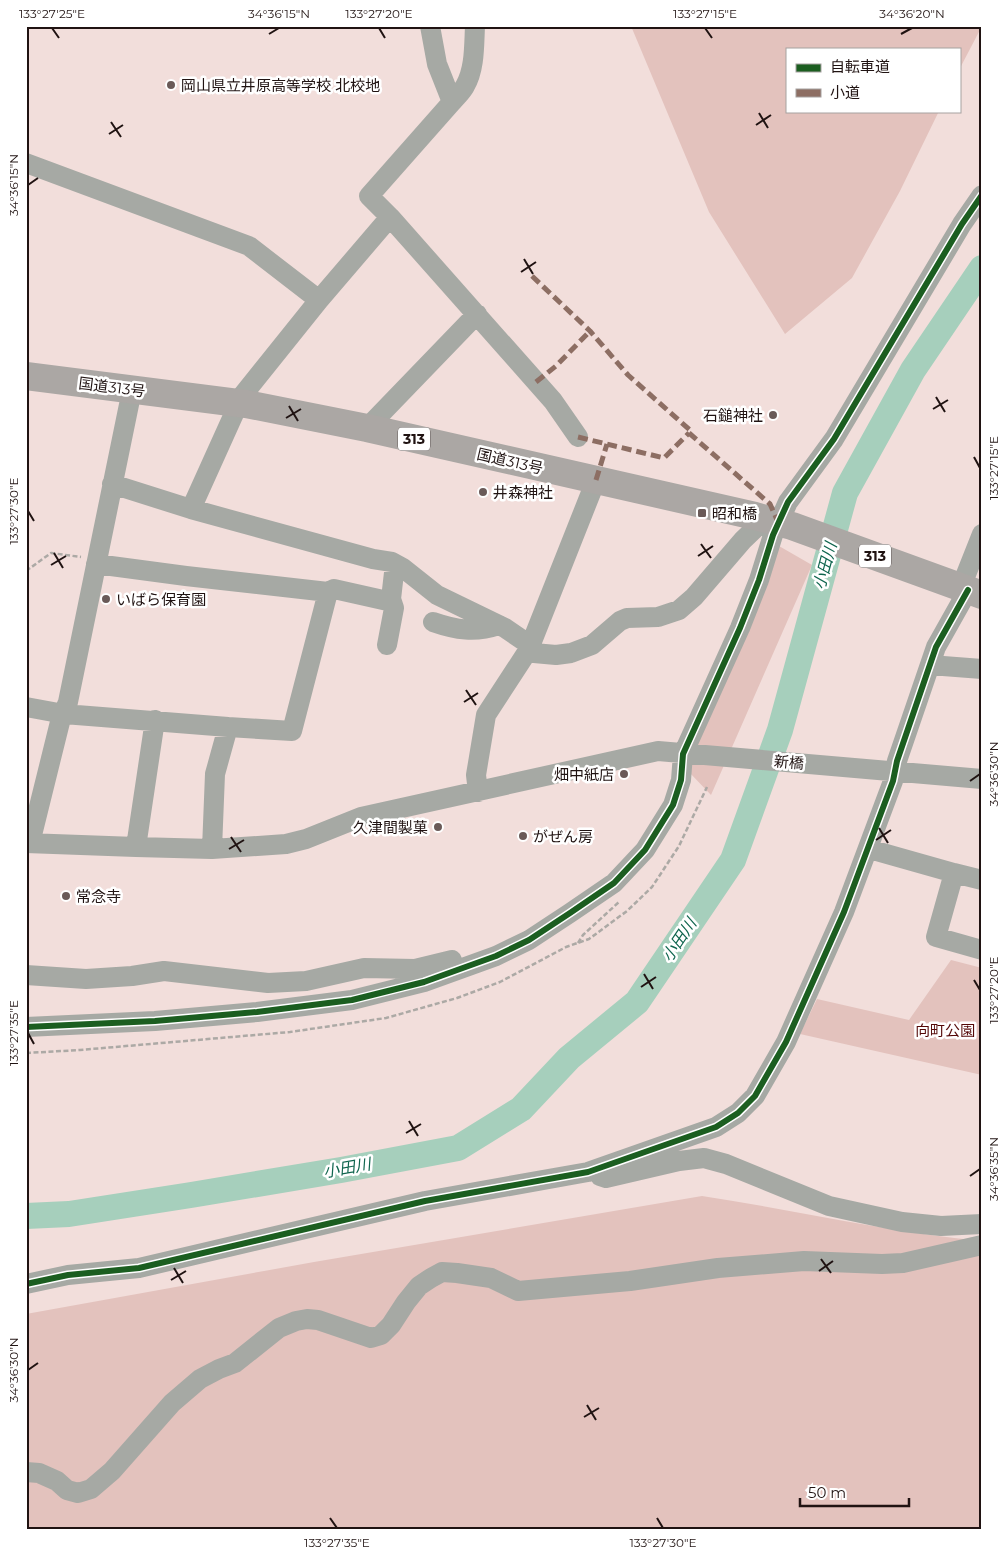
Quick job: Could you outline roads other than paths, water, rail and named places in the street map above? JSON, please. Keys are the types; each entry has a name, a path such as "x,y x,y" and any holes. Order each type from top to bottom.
{"highway":[{"name":"国道313号","path":"26,376 238,403 367,428 780,523 966,589"}],"street":[{"path":"430,26 437,64 452,102"},
{"path":"475,26 474,50 465,86 368,196 477,314 553,401 578,437"},
{"path":"26,163 249,246 319,300"},
{"path":"26,1027 155,1021 257,1012 352,1000 424,982 496,956 529,940 614,883 645,850 673,805 688,754 760,580 788,502 834,438 962,224 982,195"},
{"path":"190,509 242,396 319,300 390,218"},
{"path":"367,428 477,314"},
{"path":"28,843 60,722 68,702 90,561 112,484 132,390"},
{"path":"478,792 476,775 486,715 529,649 596,480"},
{"path":"112,484 190,509 392,562 437,595 498,625 524,641 534,654 541,655 571,653 592,645 627,618 658,617 679,610 694,597 743,540 780,523"},
{"path":"26,1284 68,1275 139,1268 425,1201 588,1172 716,1127 738,1113 755,1096 786,1042 844,912 868,850 890,771 897,761 936,647 966,589 982,534"},
{"path":"90,561 186,576 328,592 334,589 392,602"},
{"path":"387,645 394,608 391,599 395,564"},
{"path":"26,707 64,714 292,731 328,592"},
{"path":"433,622 464,630 488,628 498,625"},
{"path":"930,665 982,669"},
{"path":"136,848 155,720"},
{"path":"212,848 214,774 228,727"},
{"name":"新橋","path":"28,843 136,848 212,848 286,844 306,839 362,817 658,751 982,779"},
{"path":"868,850 982,880"},
{"path":"954,873 936,937 982,950"},
{"path":"26,975 86,979 132,976 164,971 268,983 306,981 341,975 364,968 415,969 456,959 496,956"},
{"path":"588,1172 606,1178 679,1161 704,1158 726,1164 829,1206 902,1222 941,1226 982,1224"},
{"path":"26,1472 39,1473 57,1482 67,1490 78,1493 91,1489 112,1471 172,1403 200,1379 236,1363 279,1328 307,1319 318,1320 371,1338 380,1335 391,1325 419,1286 442,1272 457,1272 492,1278 518,1291 630,1281 718,1268 804,1261 903,1263 982,1245"}],"waterway":[{"name":"小田川","path":"26,1216 69,1214 191,1195 458,1148 521,1109 569,1058 637,1002 733,860 780,730 845,493 913,370 982,268"}],"place":[{"name":"岡山県立井原高等学校 北校地","path":"171,85"},
{"name":"石鎚神社","path":"773,415"},
{"name":"井森神社","path":"483,492"},
{"name":"昭和橋","path":"702,513"},
{"name":"いばら保育園","path":"106,599"},
{"name":"畑中紙店","path":"624,774"},
{"name":"久津間製菓","path":"438,827"},
{"name":"がぜん房","path":"523,836"},
{"name":"常念寺","path":"66,896"}],"park label":[{"name":"向町公園","path":"945,1030"}]}
